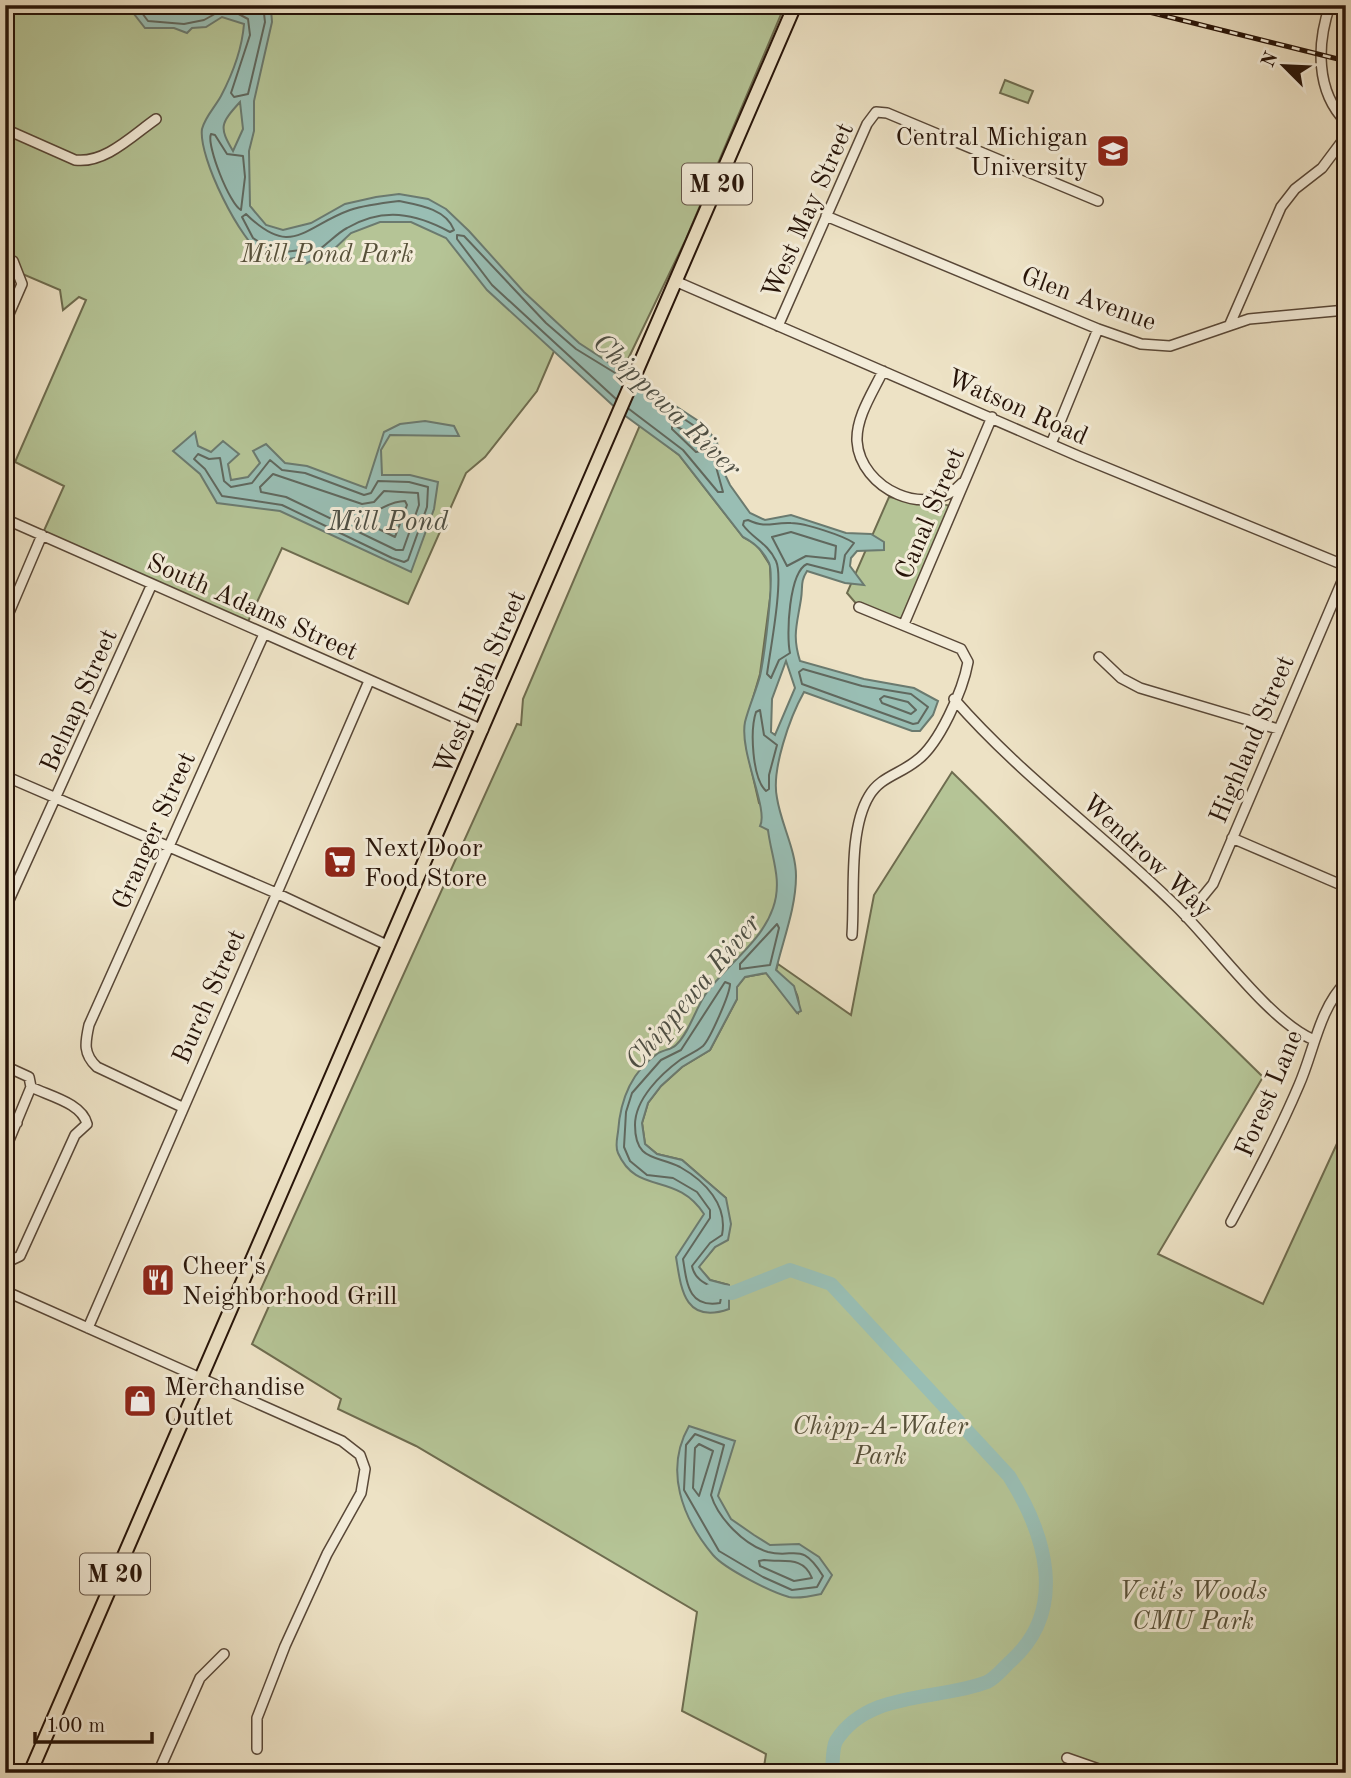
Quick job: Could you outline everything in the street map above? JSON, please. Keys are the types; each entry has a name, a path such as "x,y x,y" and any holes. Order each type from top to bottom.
{"main road":[{"name":"West High Street","path":"200,1376 484,730 795,5"},
{"name":"M 20","path":"30,1773 200,1376"}],"street":[{"path":"1330,5 1321,55 1324,79 1331,102 1346,122"},
{"name":"West May Street","path":"778,326 867,124 876,112 887,113 1098,201"},
{"path":"5,129 75,160 88,162 103,156 156,119"},
{"path":"1230,324 1281,207 1295,189 1322,168 1346,136"},
{"name":"Glen Avenue","path":"826,216 1135,342 1164,347 1191,341 1230,324 1266,316 1346,310"},
{"path":"5,323 22,284 9,260"},
{"name":"Watson Road","path":"675,281 1051,444 1346,566"},
{"path":"1051,444 1098,329"},
{"path":"883,371 858,434 859,453 869,473 893,493 917,498 945,495 965,479"},
{"name":"Canal Street","path":"904,624 992,417"},
{"name":"South Adams Street","path":"5,519 484,730"},
{"path":"5,622 42,535"},
{"name":"Highland Street","path":"1186,917 1210,890 1346,572"},
{"name":"Belnap Street","path":"5,909 58,798 152,584"},
{"path":"852,935 857,840 865,805 883,780 915,762 929,750 968,666 966,654 904,624 859,607"},
{"name":"Granger Street","path":"182,1107 97,1067 89,1060 84,1044 89,1025 264,634"},
{"path":"1099,657 1121,678 1145,690 1278,729"},
{"name":"Burch Street","path":"88,1328 369,681"},
{"name":"Wendrow Way","path":"954,699 1002,752 1125,857 1186,917 1283,1021 1314,1040"},
{"path":"5,776 276,893 389,946"},
{"path":"1232,838 1346,887"},
{"name":"Forest Lane","path":"1231,1222 1286,1115 1308,1064 1314,1040 1334,998 1346,982"},
{"path":"5,1066 29,1077 31,1087 5,1150"},
{"path":"5,1264 20,1256 75,1135 87,1124 85,1115 77,1108 31,1087"},
{"path":"5,1118 17,1123"},
{"path":"5,1291 342,1441 360,1455 365,1469 361,1493 327,1554 257,1718 257,1749"},
{"path":"158,1773 200,1678 224,1654"},
{"path":"1067,1758 1110,1773"}],"green space":[{"name":"Mill Pond Park","path":"6,5 785,5 686,239 616,384 561,335 537,391 485,457 466,473 408,604 282,548 246,626 42,535 64,486 15,462 86,300 79,297 63,310 60,290 20,273 5,258"},
{"path":"1005,80 1033,91 1028,103 1000,93"},
{"path":"640,425 679,455 743,537 757,545 770,565 771,591 760,674 745,725 746,746 759,803 763,807 762,822 768,829 790,903 632,1105 642,1151 709,1192 691,1278 729,1285 710,1280 698,1267 715,1247 726,1198 682,1160 657,1154 645,1144 642,1123 648,1103 661,1086 682,1067 710,1050 737,999 737,987 745,977 766,973 798,1013 796,994 776,970 778,964 851,1015 874,895 952,772 1263,1077 1158,1254 1263,1304 1346,1124 1346,1773 763,1773 766,1754 682,1711 697,1612 416,1446 338,1409 341,1399 252,1344 269,1306 256,1300 517,724 521,725 523,699"},
{"path":"889,497 953,506 904,624 859,607 847,593"}],"water":[{"path":"127,5 267,5 271,9 272,22 254,101 254,131 249,151 250,206 266,225 283,230 311,223 345,204 376,197 399,194 428,199 446,209 524,292 579,343 703,424 717,442 720,464 730,485 750,513 765,520 791,515 846,533 871,534 884,542 884,550 857,551 851,558 850,566 864,585 845,583 807,571 796,630 800,661 864,679 914,688 938,701 933,715 920,731 912,731 804,692 783,744 776,786 779,808 794,856 796,876 792,912 776,970 794,986 801,1011 797,1013 766,973 745,977 737,987 737,999 710,1050 682,1067 661,1086 648,1103 642,1123 645,1144 657,1154 682,1160 726,1198 731,1224 728,1240 715,1247 699,1267 710,1280 729,1285 729,1309 714,1313 694,1308 683,1291 680,1280 676,1257 704,1214 681,1192 636,1175 626,1166 618,1153 616,1143 621,1110 633,1079 659,1053 674,1047 681,1040 713,984 760,932 776,898 777,878 768,830 760,826 761,807 744,734 764,653 770,600 769,563 758,547 743,537 679,455 620,412 487,290 446,238 411,222 380,222 351,233 331,252 305,264 302,257 269,259 255,249 233,218 214,178 207,159 202,129 233,71 244,24 222,17 206,27 192,28 187,33 174,28 145,28","holes":["240,102 243,129 233,151 225,136 224,126 228,116","786,661 795,688 775,735 771,732 772,699"]},
{"name":"Mill Pond","path":"425,421 454,426 459,436 390,435 381,450 382,475 410,475 438,482 434,509 411,572 280,511 217,503 200,474 173,451 195,432 198,446 211,452 223,441 239,454 228,464 231,480 248,477 260,463 253,451 266,444 285,463 307,466 366,488 384,432 400,424"},
{"path":"689,1426 735,1441 718,1496 731,1519 770,1545 799,1544 819,1557 832,1575 821,1594 789,1597 760,1585 719,1561 702,1541 685,1510 677,1476 682,1443"}],"waterway":[{"path":"270,8 274,5"},
{"path":"315,5 316,9"},
{"name":"Chippewa River","path":"710,1291 732,1293 790,1270 831,1284 1009,1476 1033,1522 1041,1546 1045,1595 1040,1618 1029,1640 1011,1661 987,1682 885,1705 866,1713 850,1725 836,1741 832,1773"}],"railway":[{"path":"1121,5 1346,61"}],"place":[{"name":"Central Michigan University","path":"1113,151"},
{"name":"Next Door Food Store","path":"340,862"},
{"name":"Cheer's Neighborhood Grill","path":"158,1280"},
{"name":"Merchandise Outlet","path":"140,1401"}],"park label":[{"name":"Chipp-A-Water Park","path":"880,1440"},
{"name":"Veit's Woods CMU Park","path":"1193,1605"}]}
